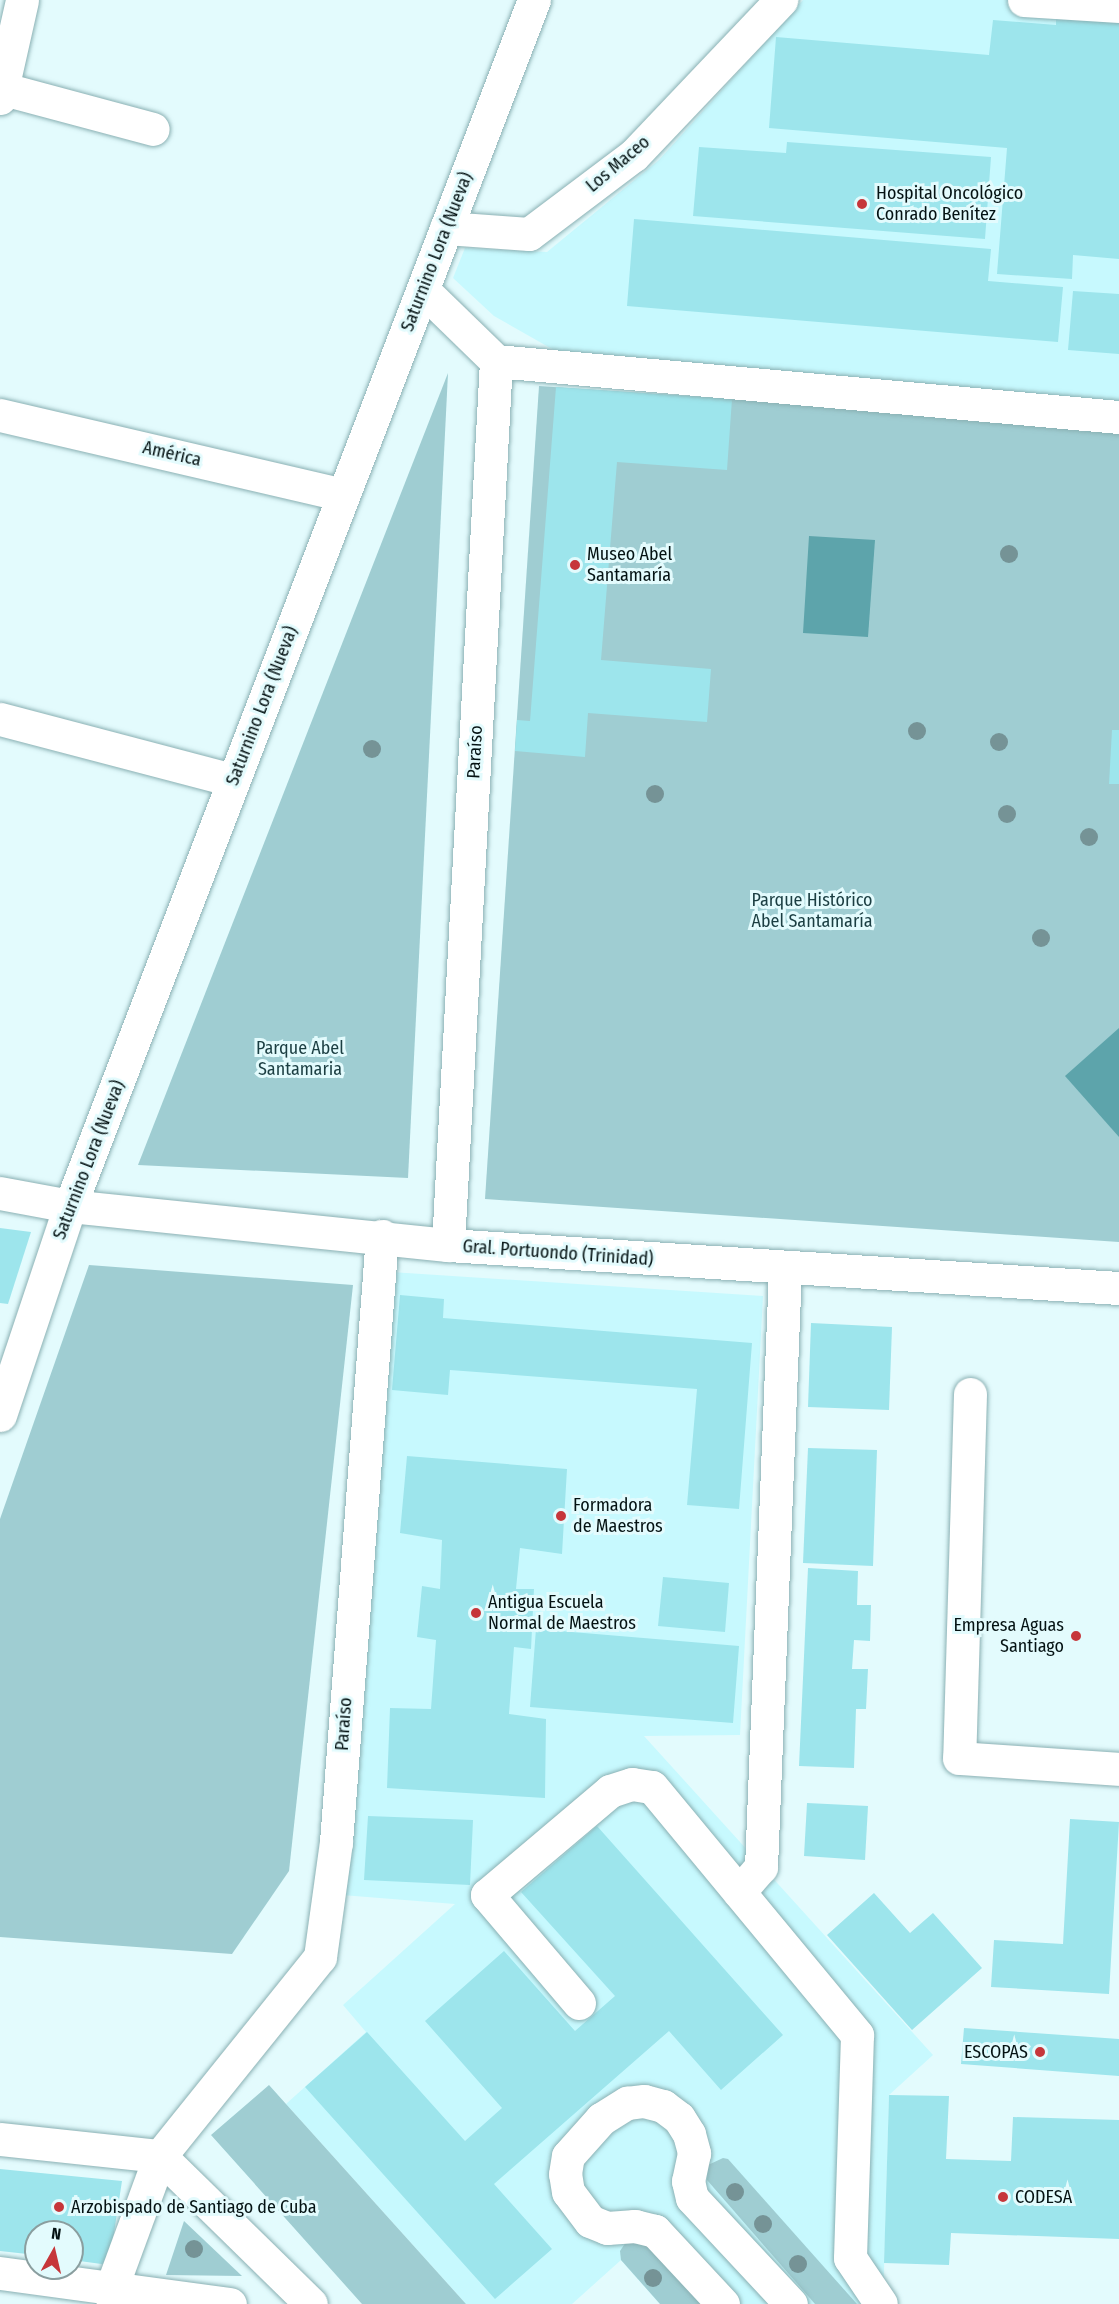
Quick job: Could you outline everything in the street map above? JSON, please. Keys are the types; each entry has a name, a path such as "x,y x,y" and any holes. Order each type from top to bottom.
{"street":[{"path":"22,0 1,92 153,129"},
{"name":"Saturnino Lora (Nueva)","path":"0,1415 70,1206 534,0"},
{"name":"Los Maceo","path":"446,228 529,234 634,155 781,0"},
{"path":"1024,0 1119,6"},
{"path":"423,290 496,361 1119,417"},
{"name":"Paraíso","path":"448,1245 496,361"},
{"name":"América","path":"0,415 344,495"},
{"path":"0,719 233,780"},
{"name":"Gral. Portuondo (Trinidad)","path":"0,1193 70,1206 382,1236 448,1245 785,1269 1119,1288"},
{"name":"Paraíso","path":"112,2296 160,2156 320,1958 336,1842 382,1236"},
{"path":"739,1892 761,1866 785,1269"},
{"path":"970,1394 959,1758 1119,1769"},
{"path":"579,2002 487,1895 610,1791 632,1784 652,1787 857,2035 850,2258 881,2304"},
{"path":"723,2304 655,2231 635,2226 607,2228 590,2221 576,2208 568,2192 565,2174 568,2156 601,2120 627,2103 644,2101 663,2106 679,2118 690,2134 694,2153 688,2181 692,2198 791,2304"},
{"path":"0,2139 160,2156 311,2304"},
{"path":"655,2231 692,2198"},
{"path":"0,2273 112,2296 230,2304"}],"shaded area":[{"name":"Hospital Oncológico Conrado Benítez","path":"803,0 1119,0 1119,402 575,362 494,316 453,278 465,248 547,252 659,160"},
{"path":"809,536 875,540 868,637 803,633"},
{"path":"1119,1028 1119,1137 1065,1076"},
{"path":"391,1272 763,1296 740,1735 644,1736 933,2055 889,2095 883,2304 660,2304 621,2260 572,2304 466,2304 286,2104 366,2032 343,2005 455,1904 342,1895"}],"green space":[{"name":"Parque Abel Santamaria","path":"448,373 408,1178 138,1165"},
{"name":"Parque Histórico Abel Santamaría","path":"539,386 1119,426 1119,1242 485,1199"},
{"path":"89,1265 353,1285 289,1871 232,1954 0,1937 0,1519"},
{"path":"269,2085 466,2304 362,2304 211,2135"},
{"path":"723,2158 728,2159 857,2304 815,2304 707,2180 708,2165"},
{"path":"184,2221 242,2276 166,2275"},
{"path":"642,2240 702,2304 660,2304 621,2260 620,2251 626,2242"}],"building":[{"path":"1056,18 1119,23 1119,259 1073,255 1072,279 997,274 1007,148 769,128 776,37 989,55 993,20 1056,25"},
{"path":"787,142 991,157 985,239 693,216 699,147 786,153"},
{"path":"634,219 991,249 988,281 1063,287 1058,342 627,306"},
{"path":"1073,291 1119,294 1119,354 1068,350"},
{"name":"Museo Abel Santamaría","path":"556,387 732,399 727,470 617,462 601,660 711,669 707,722 588,713 585,757 515,751 517,720 530,721"},
{"path":"1112,730 1119,730 1119,784 1109,784"},
{"path":"0,1228 31,1232 8,1304 0,1303"},
{"path":"400,1295 444,1299 443,1318 752,1343 739,1509 687,1505 697,1389 450,1370 448,1395 392,1390"},
{"path":"811,1323 892,1327 889,1410 808,1407"},
{"path":"808,1448 877,1450 873,1566 803,1563"},
{"name":"Antigua Escuela Normal de Maestros","path":"407,1456 567,1469 562,1554 520,1548 516,1589 534,1589 531,1649 514,1647 509,1714 546,1719 545,1798 387,1788 390,1708 431,1709 436,1640 417,1637 422,1586 440,1589 442,1540 400,1533"},
{"path":"808,1568 858,1571 857,1605 871,1605 870,1641 854,1640 852,1669 868,1669 866,1709 856,1709 854,1768 799,1766"},
{"path":"663,1577 729,1583 725,1632 658,1626"},
{"path":"536,1629 739,1646 733,1723 530,1707"},
{"path":"807,1803 868,1806 865,1860 804,1856"},
{"path":"368,1816 473,1820 470,1885 364,1880"},
{"path":"1070,1819 1119,1822 1109,1994 991,1987 994,1940 1063,1944"},
{"path":"597,1826 783,2035 721,2090 669,2031 494,2184 552,2249 495,2299 305,2087 367,2032 465,2141 502,2108 425,2021 504,1951 575,2031 615,1996 521,1892"},
{"path":"874,1893 910,1933 933,1913 982,1968 912,2030 827,1935"},
{"name":"ESCOPAS","path":"964,2028 1119,2039 1119,2076 961,2064"},
{"name":"CODESA","path":"889,2095 949,2096 946,2159 1011,2161 1013,2117 1119,2120 1119,2239 951,2233 949,2265 884,2263"},
{"name":"Arzobispado de Santiago de Cuba","path":"0,2169 122,2181 109,2265 84,2262 84,2220 24,2220 24,2254 0,2251"}],"place":[{"name":"Hospital Oncológico Conrado Benítez","path":"862,204"},
{"name":"Museo Abel Santamaría","path":"575,565"},
{"name":"Formadora de Maestros","path":"561,1516"},
{"name":"Antigua Escuela Normal de Maestros","path":"476,1613"},
{"name":"Empresa Aguas Santiago","path":"1076,1636"},
{"name":"ESCOPAS","path":"1040,2052"},
{"name":"CODESA","path":"1003,2197"},
{"name":"Arzobispado de Santiago de Cuba","path":"59,2207"}]}
